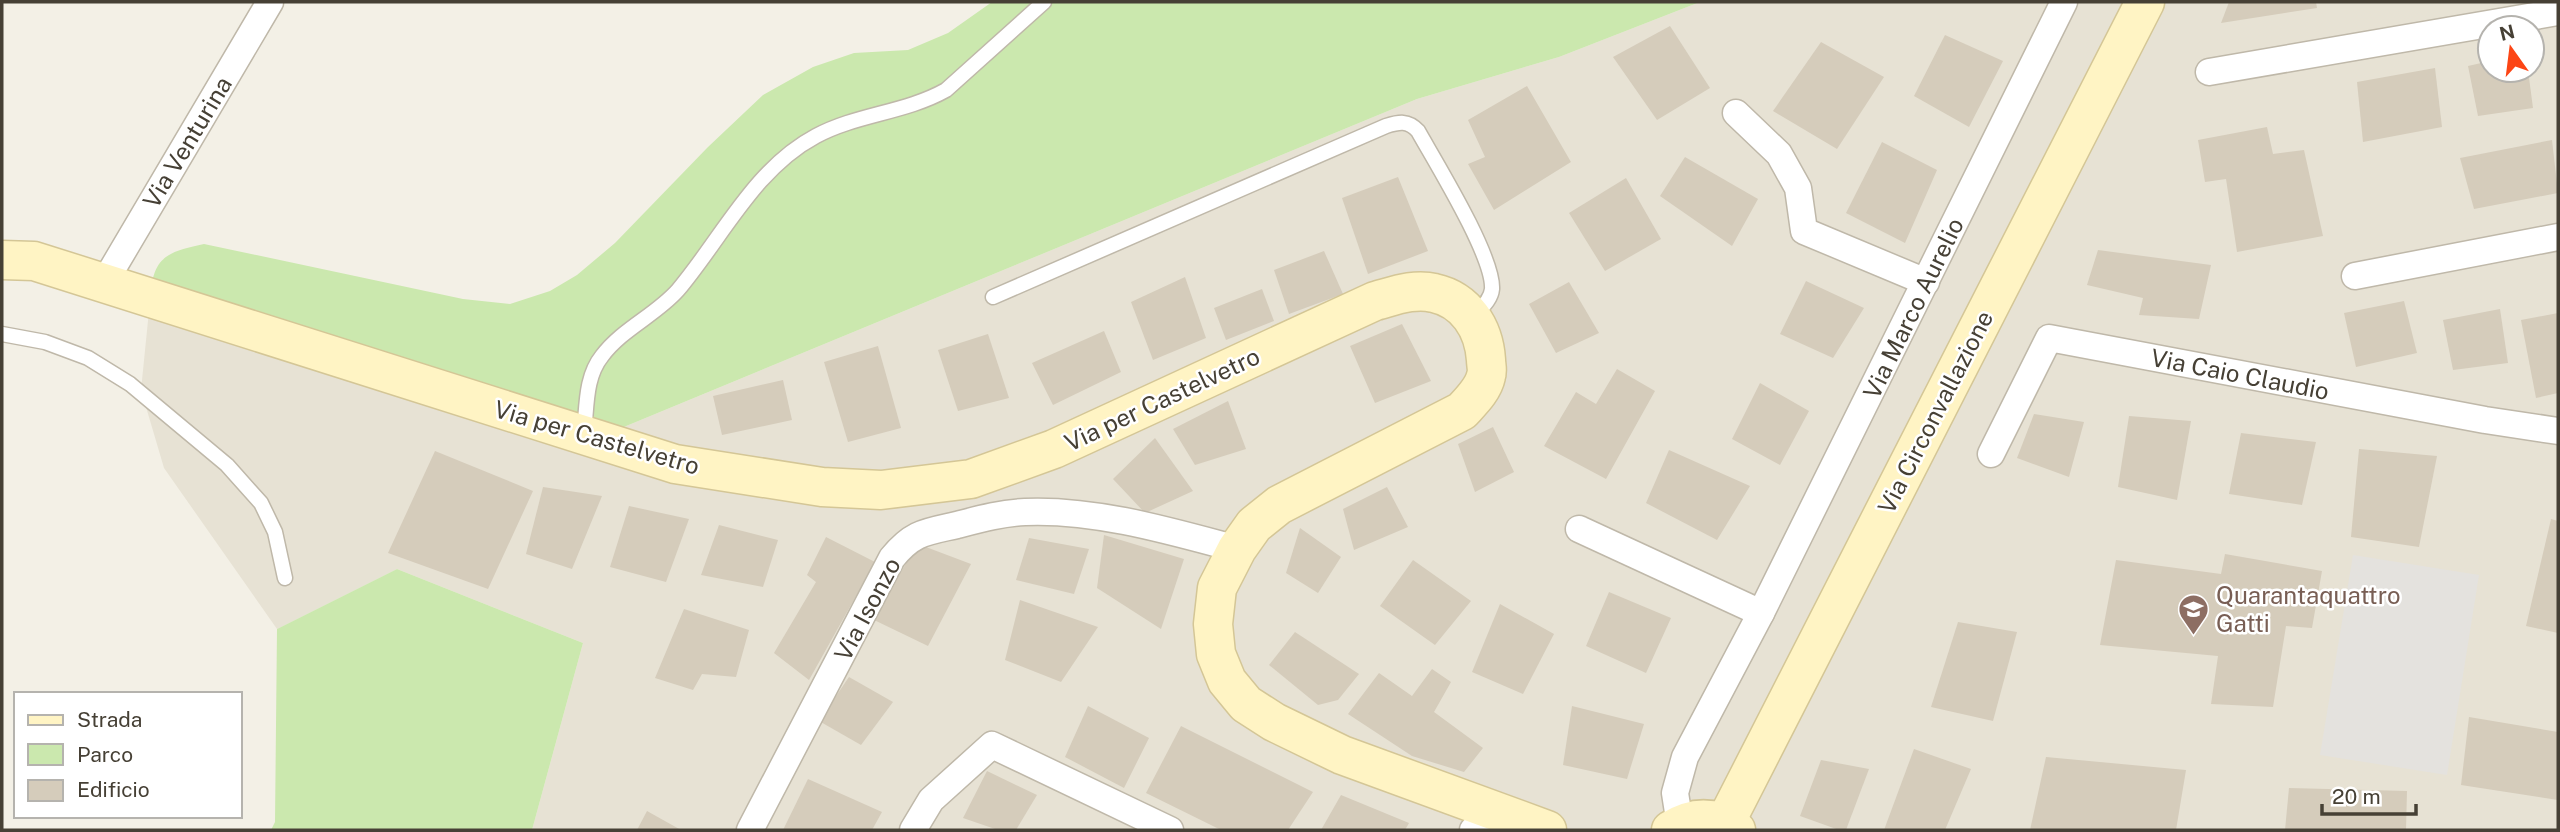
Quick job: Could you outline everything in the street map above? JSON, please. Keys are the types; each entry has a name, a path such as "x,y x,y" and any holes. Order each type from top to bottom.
{"street":[{"name":"Via Venturina","path":"104,283 270,2"},
{"name":"Via Marco Aurelio","path":"1676,827 1675,793 1685,757 1761,613 2064,2"},
{"name":"Via Circonvallazione","path":"1731,827 2145,2"},
{"path":"2209,72 2558,12"},
{"path":"1735,113 1779,154 1798,188 1804,231 1926,282"},
{"path":"2355,276 2558,237"},
{"name":"Via per Castelvetro","path":"2,260 34,261 675,464 822,487 881,490 971,479 1054,449 1375,301 1407,292 1432,292 1453,300 1473,317"},
{"path":"1473,317 1485,345 1487,375 1477,394 1462,411 1279,505 1254,525 1237,549 1217,588 1213,624 1216,653 1227,681 1246,704 1274,722 1483,820 1547,830"},
{"name":"Via Caio Claudio","path":"1992,454 2049,338 2485,420 2558,431"},
{"name":"Via Isonzo","path":"750,830 892,558 905,542 920,533 1000,514 1027,512 1143,523 1237,549"},
{"path":"1579,529 1761,613"},
{"path":"912,830 931,800 992,745 1170,830"},
{"path":"1676,827 1703,818 1731,827"}],"lane":[{"path":"584,437 590,379 601,357 617,339 648,318 677,291 768,173 817,135 851,122 927,101 946,90 1044,2"},
{"path":"993,297 1386,126 1405,122 1418,131 1485,256 1492,290 1488,300 1473,317"},
{"path":"2,334 45,342 88,358 130,384 227,465 261,503 275,532 285,578"}],"shaded area":[{"path":"1700,2 2558,2 2558,830 532,830 583,643 397,569 277,629 164,468 141,390 151,291 619,429 1417,99 1559,57"},
{"path":"2353,555 2479,575 2447,775 2320,755"}],"green space":[{"path":"992,2 1700,2 1559,57 1417,99 619,429 151,291 156,269 167,256 204,244 463,299 510,304 550,291 577,275 615,243 708,147 763,95 813,67 854,53 908,50 948,33"},
{"path":"397,569 583,643 532,830 271,830 275,822 277,629"}],"building":[{"path":"2229,2 2316,2 2317,8 2221,23"},
{"path":"1670,26 1710,88 1657,120 1613,57"},
{"path":"1945,35 2003,61 1969,127 1914,96"},
{"path":"1821,42 1884,77 1837,149 1773,111"},
{"path":"2476,64 2476,84 2530,84 2533,108 2478,116 2468,66"},
{"path":"2435,68 2442,127 2363,142 2357,82"},
{"path":"1527,86 1571,162 1494,210 1468,164 1485,157 1468,120"},
{"path":"2267,127 2273,154 2304,150 2323,236 2237,252 2226,179 2205,182 2198,140"},
{"path":"2552,140 2558,193 2474,209 2460,158"},
{"path":"1882,142 1937,170 1905,243 1846,213"},
{"path":"1685,157 1758,199 1732,246 1660,196"},
{"path":"1398,177 1428,251 1368,274 1342,198"},
{"path":"1626,178 1661,239 1605,271 1569,213"},
{"path":"2098,250 2211,265 2199,319 2139,315 2143,298 2087,285"},
{"path":"1324,251 1343,294 1289,314 1274,270"},
{"path":"1185,277 1206,338 1153,360 1131,302"},
{"path":"1806,281 1864,308 1833,358 1780,334"},
{"path":"1569,282 1599,333 1556,353 1529,304"},
{"path":"1262,289 1274,321 1226,340 1214,308"},
{"path":"2404,301 2417,353 2356,367 2344,313"},
{"path":"2500,309 2508,363 2453,370 2443,320"},
{"path":"2558,313 2558,393 2536,398 2521,320"},
{"path":"1402,324 1431,381 1375,403 1350,346"},
{"path":"1104,331 1121,372 1053,405 1032,363"},
{"path":"988,334 1009,398 958,411 938,350"},
{"path":"878,346 901,428 848,442 824,362"},
{"path":"1617,369 1655,391 1606,479 1544,446 1576,392 1596,404"},
{"path":"783,380 792,420 722,435 713,396"},
{"path":"1760,383 1809,411 1780,465 1732,439"},
{"path":"1228,401 1246,449 1195,465 1173,429"},
{"path":"2034,414 2084,422 2069,477 2017,458"},
{"path":"2129,416 2191,421 2177,500 2118,487"},
{"path":"1493,427 1514,472 1475,492 1458,444"},
{"path":"2241,433 2316,442 2302,505 2229,494"},
{"path":"1155,438 1193,491 1145,513 1113,479"},
{"path":"2359,449 2437,456 2419,547 2351,537"},
{"path":"1669,450 1750,486 1717,540 1646,503"},
{"path":"435,451 533,491 488,589 388,553"},
{"path":"543,487 602,496 572,569 526,554"},
{"path":"1387,487 1408,527 1354,550 1343,509"},
{"path":"629,506 689,519 666,582 610,567"},
{"path":"2551,519 2558,521 2558,633 2526,626"},
{"path":"719,525 778,540 763,587 701,575"},
{"path":"1300,528 1341,557 1318,593 1286,573"},
{"path":"1104,535 1184,559 1161,629 1097,588"},
{"path":"826,537 875,562 809,680 774,653 816,582 807,575"},
{"path":"1029,538 1089,549 1074,594 1016,580"},
{"path":"918,544 971,564 928,646 872,619"},
{"name":"Quarantaquattro Gatti","path":"2225,554 2322,571 2312,628 2286,626 2273,707 2211,704 2218,656 2100,645 2116,560 2221,574"},
{"path":"1413,560 1471,601 1435,645 1380,606"},
{"path":"1609,592 1671,618 1646,673 1586,646"},
{"path":"1020,600 1098,627 1061,682 1005,660"},
{"path":"1500,604 1554,634 1523,694 1472,672"},
{"path":"684,609 749,630 736,677 702,674 693,690 655,678"},
{"path":"1958,622 2017,632 1993,721 1931,707"},
{"path":"1295,632 1359,674 1338,700 1318,705 1269,665"},
{"path":"1432,669 1451,682 1434,712 1483,748 1464,772 1412,756 1348,714 1379,673 1412,696"},
{"path":"849,677 893,702 861,745 819,721"},
{"path":"1088,706 1149,738 1124,788 1065,757"},
{"path":"1572,706 1644,724 1627,779 1563,765"},
{"path":"2469,717 2558,732 2558,800 2461,785"},
{"path":"1181,726 1313,792 1288,830 1221,830 1146,793"},
{"path":"1914,749 1971,769 1945,830 1884,830"},
{"path":"2046,757 2186,770 2176,830 2030,830"},
{"path":"1821,760 1869,769 1846,830 1800,816"},
{"path":"987,771 1037,795 1016,830 998,830 963,818"},
{"path":"808,779 882,812 872,830 783,830"},
{"path":"2289,788 2407,791 2406,830 2285,830"},
{"path":"1341,795 1409,823 1405,830 1321,830"},
{"path":"647,811 681,830 637,830"}],"place":[{"name":"Quarantaquattro Gatti","path":"2193,636"}]}
